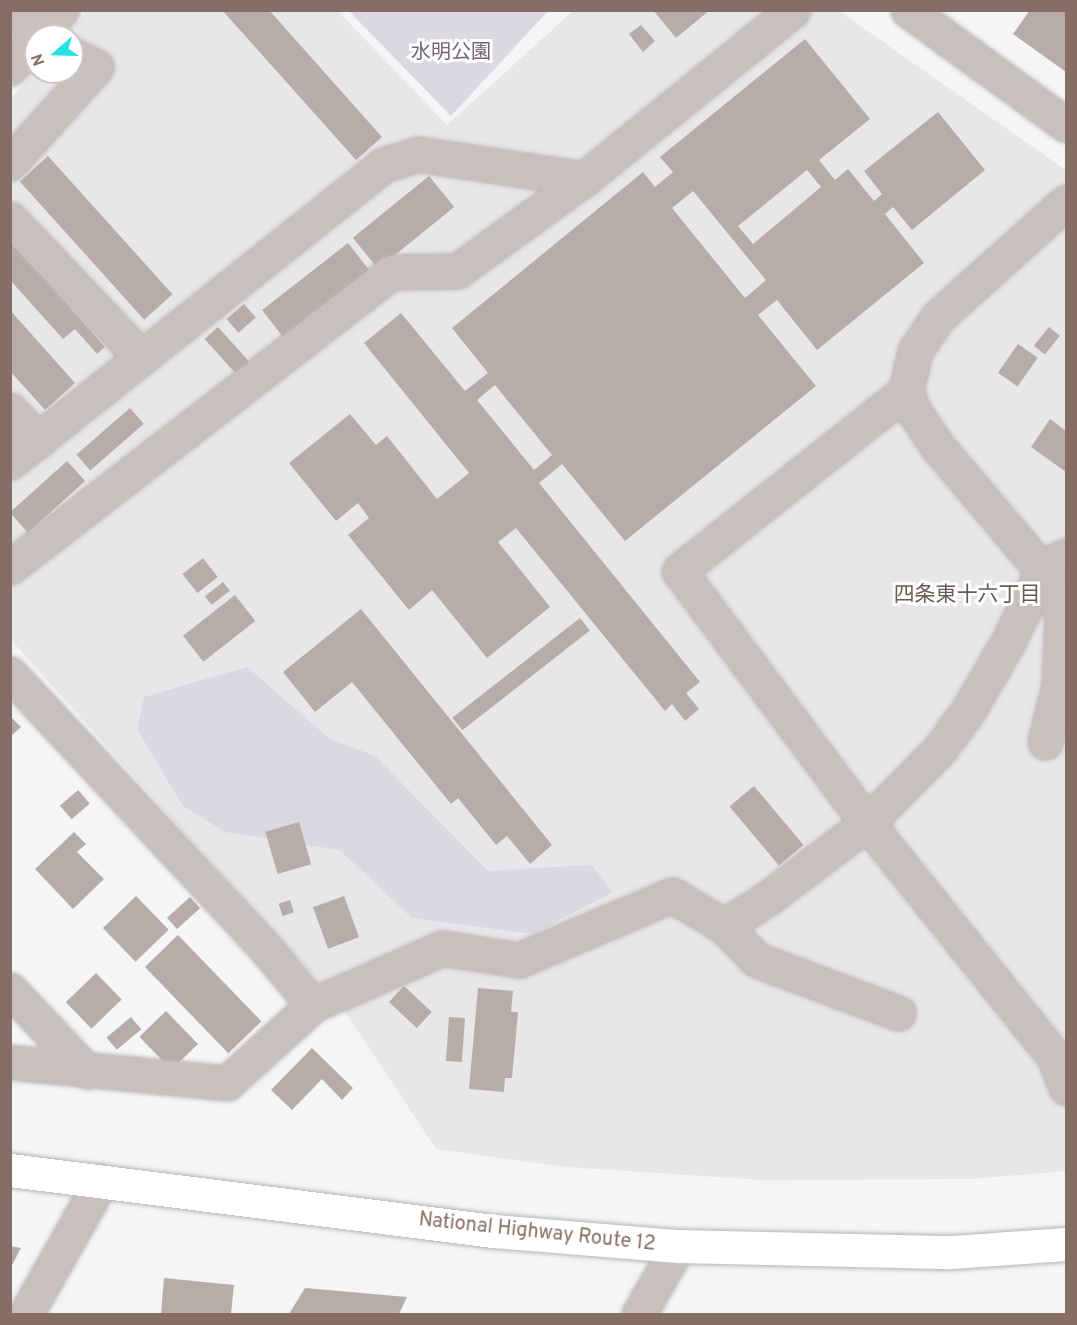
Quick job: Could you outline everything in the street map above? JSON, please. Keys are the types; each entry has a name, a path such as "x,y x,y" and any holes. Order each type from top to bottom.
{"highway":[{"name":"National Highway Route 12","path":"10,1170 494,1231 678,1246 952,1252 1066,1244"}],"street":[{"path":"49,24 62,10"},
{"path":"10,567 391,272 457,271 584,179 792,10"},
{"path":"908,10 1066,125"},
{"path":"10,12 24,25"},
{"path":"10,68 24,52"},
{"path":"84,61 96,67 84,80"},
{"path":"10,163 81,84"},
{"path":"10,462 383,165 418,154 584,179"},
{"path":"1045,742 1059,685 1062,614 1053,562 938,446 913,410 906,391 915,351 938,316 1066,202"},
{"path":"10,219 141,357"},
{"path":"906,391 679,571 867,823 1054,1056 1066,1088"},
{"path":"10,410 39,441"},
{"path":"724,926 768,898 867,823 940,749 969,709 1008,642 1037,582 1053,562"},
{"path":"10,674 267,950 313,1005"},
{"path":"10,1062 227,1083 313,1005 442,948 519,960 672,895 724,926 757,960 898,1013"},
{"path":"10,990 87,1071"},
{"path":"26,1314 101,1181"},
{"path":"639,1314 678,1246"}],"shaded area":[{"path":"87,11 338,11 447,125 573,11 839,11 1066,170 1066,1171 970,1179 763,1180 566,1167 436,1149 346,1013 11,640 10,100 24,84 84,84 84,24 76,24"}],"green space":[{"name":"水明公園","path":"349,11 548,11 451,116"},
{"path":"247,667 330,739 375,756 488,871 592,865 613,892 533,934 412,918 340,850 225,832 182,805 137,729 144,697"}],"building":[{"path":"222,10 269,10 382,137 356,160"},
{"path":"653,10 710,10 676,38"},
{"path":"1030,10 1066,12 1066,72 1013,34"},
{"path":"641,25 655,41 643,52 629,34"},
{"path":"805,39 870,119 819,160 835,180 848,169 874,201 882,194 864,171 938,112 985,170 912,230 893,207 885,214 924,263 817,350 777,300 758,315 816,386 625,541 562,464 539,483 700,682 686,693 699,709 685,721 672,704 665,711 516,528 498,542 550,607 487,658 432,590 409,610 348,535 369,518 358,503 336,521 289,463 350,414 376,445 387,436 437,499 469,473 364,343 401,313 465,391 488,373 452,328 643,172 655,187 673,172 660,157","holes":["807,170 821,187 753,244 738,226","693,191 766,280 745,298 672,208","495,385 552,455 534,470 477,400"]},
{"path":"48,156 172,294 144,320 20,181"},
{"path":"429,176 454,207 378,269 353,238"},
{"path":"10,240 105,347 97,354 75,329 63,339 10,280"},
{"path":"348,243 369,270 283,337 262,310"},
{"path":"244,304 256,318 238,333 227,319"},
{"path":"10,310 75,383 45,410 10,371"},
{"path":"218,327 250,363 237,375 205,339"},
{"path":"1049,327 1060,336 1045,354 1034,346"},
{"path":"1018,344 1038,358 1018,386 998,373"},
{"path":"130,408 144,424 90,470 76,455"},
{"path":"1050,419 1066,431 1066,472 1031,447"},
{"path":"67,461 85,481 28,533 10,512"},
{"path":"203,558 218,577 197,593 183,574"},
{"path":"223,582 230,591 212,605 205,596"},
{"path":"235,595 255,621 203,662 183,636"},
{"path":"361,609 552,845 530,864 507,836 496,845 458,798 451,804 352,682 315,712 283,672"},
{"path":"580,618 590,631 462,730 452,718"},
{"path":"10,716 21,727 10,737"},
{"path":"754,786 803,845 779,866 729,807"},
{"path":"78,790 90,804 72,819 60,806"},
{"path":"299,822 311,864 277,874 265,832"},
{"path":"74,832 86,844 77,852 104,879 73,909 35,869"},
{"path":"136,896 169,930 136,962 103,928"},
{"path":"344,896 359,937 328,949 313,907"},
{"path":"190,897 200,908 177,929 167,918"},
{"path":"290,900 294,912 283,916 279,904"},
{"path":"178,935 261,1021 228,1053 145,967"},
{"path":"96,973 122,1000 91,1029 66,1002"},
{"path":"404,986 432,1012 417,1028 389,1002"},
{"path":"478,988 513,991 511,1012 518,1012 512,1078 505,1078 504,1092 469,1089"},
{"path":"166,1011 198,1044 171,1070 139,1037"},
{"path":"131,1017 141,1029 117,1050 106,1038"},
{"path":"449,1017 465,1018 462,1062 446,1061"},
{"path":"312,1048 353,1088 342,1100 322,1079 292,1110 271,1090"},
{"path":"10,1246 21,1248 10,1269"},
{"path":"164,1278 234,1285 231,1314 161,1314"},
{"path":"305,1288 407,1297 399,1314 289,1314"}],"district":[{"name":"四条東十六丁目","path":"967,596"}]}
